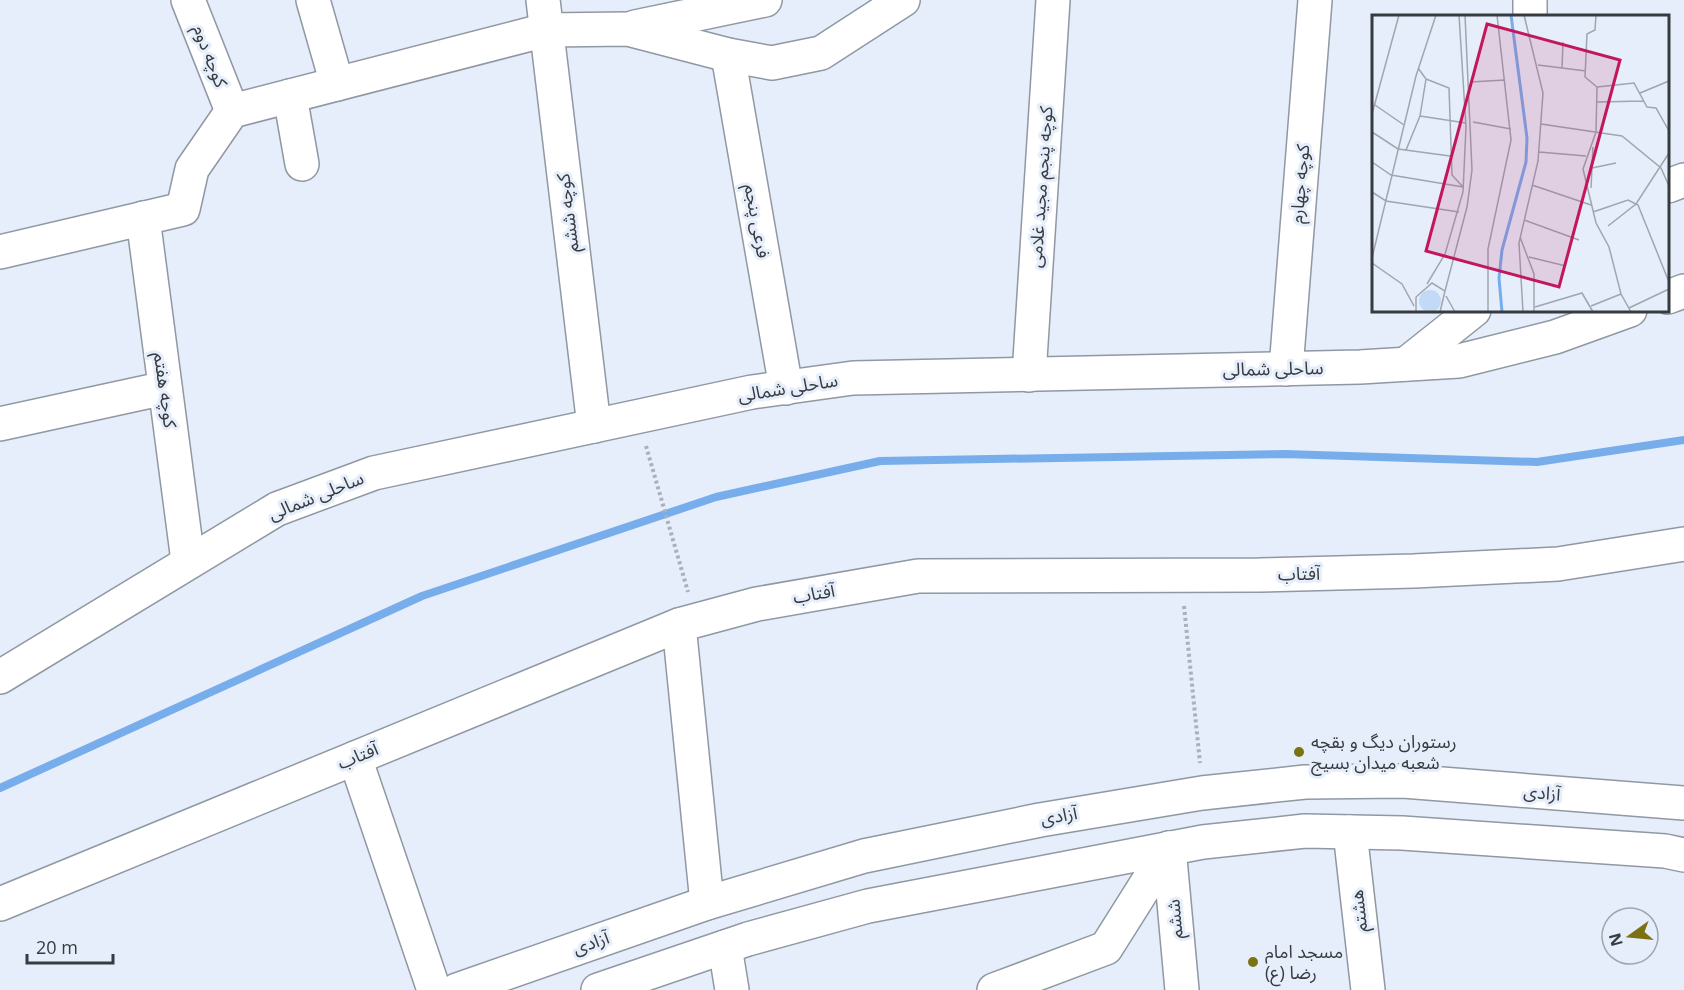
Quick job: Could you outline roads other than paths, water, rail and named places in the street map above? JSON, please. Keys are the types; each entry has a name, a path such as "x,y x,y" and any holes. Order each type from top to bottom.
{"street":[{"name":"کوچه دوم","path":"188,0 232,111"},
{"path":"313,0 337,84"},
{"path":"628,29 765,0"},
{"path":"0,252 183,209 192,169 232,111 337,84 544,15 628,29 728,55 772,63 821,53 903,0"},
{"name":"کوچه پنجم مجید غلامی","path":"1029,375 1053,0"},
{"name":"کوچه چهارم","path":"1286,369 1315,0"},
{"name":"کوچه ششم","path":"544,15 594,426"},
{"name":"فرعی پنجم","path":"728,55 786,388"},
{"path":"290,96 302,164"},
{"path":"1669,186 1684,180"},
{"name":"کوچه هفتم","path":"142,218 189,561"},
{"path":"1669,297 1684,291"},
{"path":"1406,364 1471,312"},
{"name":"ساحلی شمالی","path":"0,676 277,509 374,473 752,392 853,378 1286,369 1459,361 1555,337 1624,312"},
{"path":"0,424 165,388"},
{"name":"آفتاب","path":"0,904 687,622 757,604 918,576 1414,571 1558,564 1684,544"},
{"path":"687,622 707,903"},
{"path":"355,758 434,990"},
{"name":"آزادی","path":"457,990 707,903 864,856 1040,820 1202,793 1305,782 1403,781 1684,803"},
{"path":"598,990 725,947 868,906 1203,842 1305,831 1402,832 1665,851 1684,855"},
{"name":"هشتم","path":"1350,832 1368,990"},
{"path":"994,990 1106,948 1168,848"},
{"name":"ششم","path":"1168,848 1182,990"},
{"path":"725,947 732,990"}],"waterway":[{"path":"0,788 422,596 716,497 880,461 1285,454 1537,462 1684,440"}],"place":[{"name":"رستوران دیگ و بقچه شعبه میدان بسیج","path":"1299,752"},
{"name":"مسجد امام رضا (ع)","path":"1253,962"}]}
